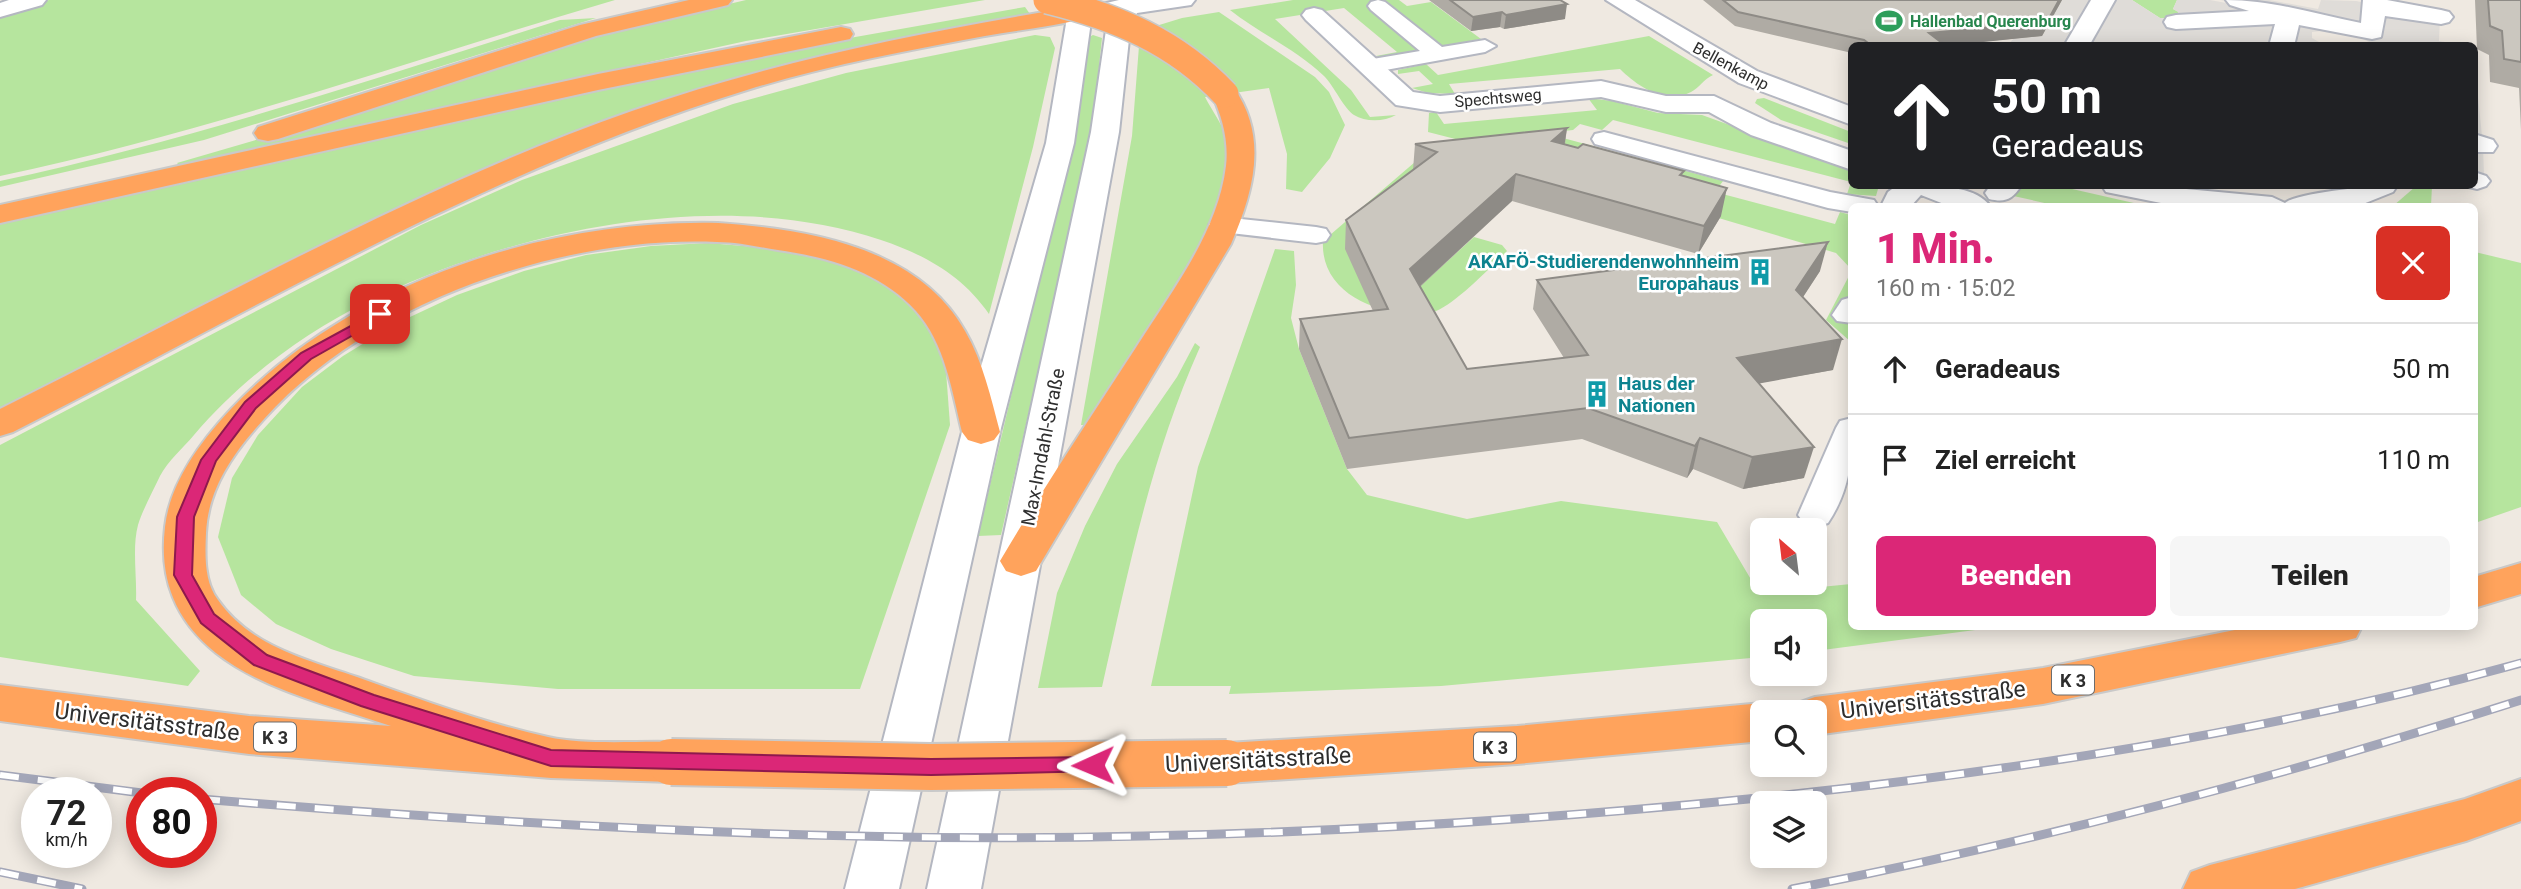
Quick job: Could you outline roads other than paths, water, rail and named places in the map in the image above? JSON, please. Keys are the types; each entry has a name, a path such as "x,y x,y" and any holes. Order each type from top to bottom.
{"highway":[{"path":"0,212 317,118 589,30 720,0"},
{"path":"0,212 714,58 1047,0 1107,16 1161,39 1207,73 1225,94 1236,116 1241,146 1240,173 1222,225 1193,283 1021,561"},
{"path":"0,424 389,225 617,127 737,85 1081,7"},
{"path":"551,758 368,701 261,660 207,618 183,575 186,517 209,460 251,405 306,356 380,314 454,281 522,257 588,242 653,234 712,232 800,243 856,258 901,280 925,300 944,324 964,366 981,432"},
{"path":"2478,592 2521,578"},
{"name":"Universitätsstraße","path":"1827,714 2043,686 2320,630"},
{"name":"Universitätsstraße","path":"0,703 249,736 551,758 931,767 1227,763 1517,745 1750,723"},
{"path":"2210,889 2466,820 2521,800"}],"street":[{"path":"0,10 34,0"},
{"path":"872,889 981,432 1060,143 1081,7 1183,0"},
{"name":"Bellenkamp","path":"1618,0 1748,78 1848,116"},
{"path":"2238,0 2289,19 2378,38 2375,3 2441,17"},
{"name":"Max-Imdahl-Straße","path":"954,889 1105,132 1118,30 1130,3"},
{"path":"2080,42 2107,12"},
{"name":"Spechtsweg","path":"1314,15 1405,99 1423,103 1601,89 1666,104 1714,104 1761,129 1848,159"},
{"path":"2182,33 2289,19"},
{"path":"2282,42 2289,19"},
{"path":"1714,104 1720,94 1748,78"},
{"path":"1897,203 1910,189"},
{"path":"1954,189 1996,193"},
{"path":"2131,189 2160,195 2241,203"},
{"path":"2326,203 2345,201 2375,189"}],"lane":[{"path":"1378,6 1438,54"},
{"path":"1369,66 1485,46"},
{"path":"1604,139 1848,203"},
{"path":"1222,225 1316,234"},
{"path":"1816,515 1848,438"}],"railway":[{"path":"217,800 505,821 810,835 1045,838 1397,826 1748,799 2040,763 2234,730 2426,688 2521,663"},
{"path":"1792,889 1976,850 2159,805 2341,755 2521,700"},
{"path":"0,775 126,791"},
{"path":"0,872 82,889"}],"place":[{"name":"Hallenbad Querenburg","path":"1889,21"},
{"name":"AKAFÖ-Studierendenwohnheim Europahaus","path":"1760,272"},
{"name":"Haus der Nationen","path":"1597,394"}]}
